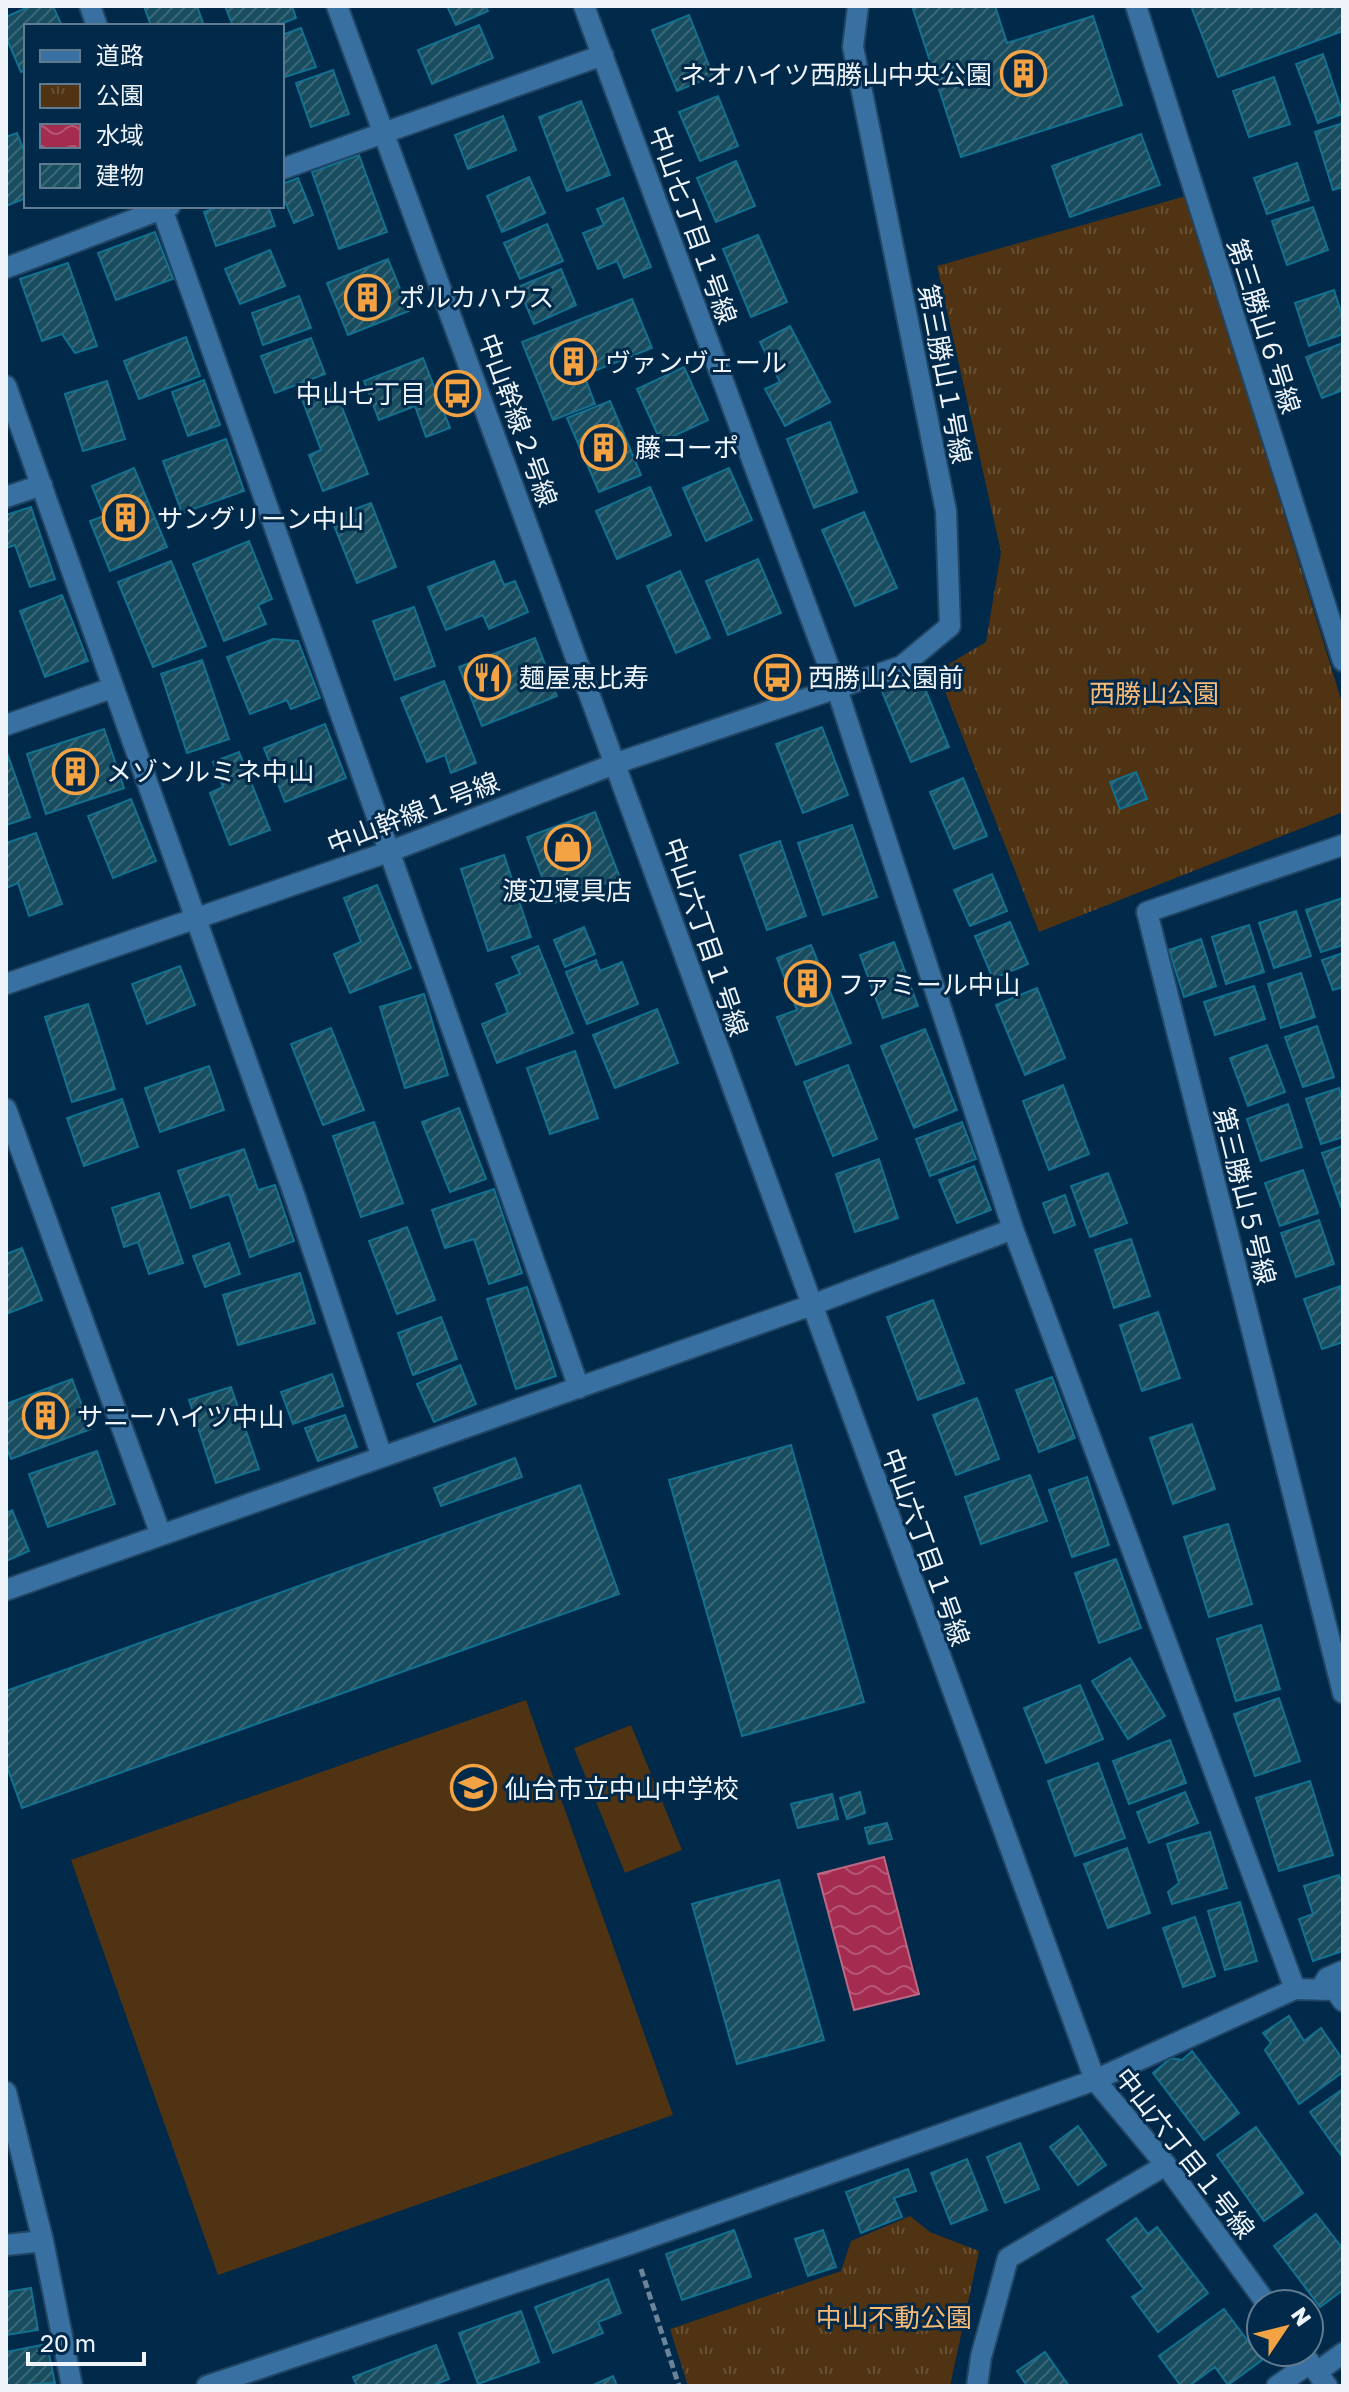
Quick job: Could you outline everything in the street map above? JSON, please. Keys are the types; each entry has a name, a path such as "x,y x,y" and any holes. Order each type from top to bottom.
{"street":[{"name":"中山幹線２号線","path":"337,6 617,763"},
{"name":"中山七丁目１号線","path":"584,6 836,686 1013,1229 1295,1989"},
{"name":"第三勝山６号線","path":"1136,6 1343,661"},
{"name":"第三勝山１号線","path":"836,686 902,666 950,626 946,511 853,47 857,8"},
{"path":"284,168 603,55"},
{"path":"6,268 161,208"},
{"path":"164,208 579,1388"},
{"path":"6,386 294,1194 382,1457"},
{"path":"6,497 42,485"},
{"name":"中山幹線１号線","path":"6,984 391,851 617,763 836,686"},
{"path":"6,725 112,688"},
{"name":"中山六丁目１号線","path":"617,763 809,1306 1095,2080 1166,2165 1255,2288"},
{"name":"第三勝山５号線","path":"1343,845 1147,912 1343,1693"},
{"path":"6,1109 161,1535"},
{"path":"6,1590 809,1306 1013,1229"},
{"path":"1320,1990 1327,1978 1343,1971"},
{"path":"207,2386 633,2243 1095,2080 1295,1989 1335,1990 1343,2001"},
{"path":"6,2092 43,2241 72,2386"},
{"path":"977,2386 981,2357 1008,2258 1166,2165"},
{"path":"6,2245 43,2241"},
{"path":"1325,2362 1343,2353"},
{"path":"1277,2386 1314,2368"}],"path":[{"path":"633,2243 679,2386"}],"green space":[{"name":"西勝山公園","path":"1186,196 1343,706 1343,812 1039,932 937,671 986,642 1001,552 937,266"},
{"path":"526,1700 673,2115 218,2275 71,1860"},
{"path":"631,1725 682,1850 625,1873 574,1748"},
{"name":"中山不動公園","path":"910,2216 930,2232 979,2251 950,2386 688,2386 670,2329 841,2271 851,2241"}],"water":[{"path":"884,1857 919,1994 854,2010 818,1874"}],"building":[{"path":"30,6 53,6 61,24 24,24 24,71 21,72 6,37 6,17"},
{"path":"144,6 197,6 203,24 150,24"},
{"path":"225,6 292,6 296,18 280,24 232,24"},
{"path":"447,6 485,6 488,11 456,25"},
{"name":"ネオハイツ西勝山中央公園","path":"912,6 995,6 1007,43 1093,16 1122,105 961,157"},
{"path":"1191,6 1343,6 1343,31 1218,77"},
{"path":"689,15 713,76 677,91 652,30"},
{"path":"479,25 493,58 432,84 418,50"},
{"path":"301,28 316,67 284,77 284,34"},
{"path":"1323,54 1343,114 1318,123 1296,64"},
{"path":"333,70 349,114 311,127 296,83"},
{"path":"1274,77 1290,124 1249,137 1233,91"},
{"path":"718,96 738,146 700,161 679,112"},
{"path":"581,101 610,175 567,191 539,117"},
{"path":"503,116 516,150 468,169 455,135"},
{"path":"1343,123 1343,187 1333,190 1315,132"},
{"path":"17,133 24,151 24,199 6,206 6,137"},
{"path":"1141,134 1160,185 1070,217 1052,166"},
{"path":"359,155 387,232 339,249 312,172"},
{"path":"736,161 755,206 716,222 697,178"},
{"path":"1297,163 1309,200 1267,214 1254,178"},
{"path":"529,177 545,213 502,232 487,196"},
{"path":"298,178 313,215 294,223 284,199 284,183"},
{"path":"623,198 651,267 624,278 617,261 598,269 583,233 604,225 597,209"},
{"path":"1313,207 1328,250 1287,265 1272,221"},
{"path":"216,208 269,208 275,226 216,246 204,212"},
{"path":"547,224 563,261 520,279 504,243"},
{"path":"155,232 173,279 116,300 98,253"},
{"path":"758,235 787,302 751,317 723,249"},
{"path":"270,250 285,286 240,304 225,269"},
{"name":"ポルカハウス","path":"388,259 409,311 348,335 327,283"},
{"path":"68,263 97,346 75,353 62,334 42,341 20,279"},
{"path":"561,269 576,305 534,324 518,287"},
{"path":"1334,290 1343,318 1343,334 1309,346 1295,303"},
{"path":"299,296 311,328 263,345 252,313"},
{"name":"ヴァンヴェール","path":"632,299 652,348 584,375 595,404 553,420 522,342"},
{"path":"790,326 830,402 785,426 765,389 780,382 760,342"},
{"path":"186,337 200,376 139,399 124,361"},
{"path":"311,338 325,374 275,393 261,356"},
{"path":"1343,343 1343,390 1322,398 1306,357"},
{"path":"423,358 450,428 426,437 415,406 379,420 364,381"},
{"path":"684,367 708,420 661,442 637,389"},
{"path":"204,380 220,425 188,436 172,392"},
{"path":"107,381 125,439 83,451 65,394"},
{"path":"334,387 368,474 323,491 309,455 321,450 302,399"},
{"name":"藤コーポ","path":"610,401 641,475 599,492 567,418"},
{"path":"830,422 857,492 814,508 787,439"},
{"path":"226,439 244,491 182,513 163,461"},
{"name":"サングリーン中山","path":"134,468 167,547 110,571 90,521 104,516 92,486"},
{"path":"729,468 752,520 706,541 683,488"},
{"path":"650,487 671,535 617,559 596,511"},
{"path":"371,503 396,567 357,583 331,518"},
{"path":"31,507 55,579 30,587 15,545 6,548 6,515"},
{"path":"864,512 897,588 855,606 822,530"},
{"path":"249,541 272,599 258,605 266,624 224,641 193,564"},
{"path":"758,559 781,613 728,635 706,581"},
{"path":"171,561 206,646 153,667 118,582"},
{"path":"494,561 504,585 515,581 528,612 489,629 483,615 446,630 428,587"},
{"path":"680,571 710,638 676,653 647,586"},
{"path":"62,595 88,661 45,677 20,611"},
{"path":"414,607 435,666 395,680 373,621"},
{"path":"535,638 557,696 482,726 459,667"},
{"path":"273,639 298,641 320,698 291,709 287,700 250,714 227,657"},
{"path":"202,660 229,739 187,753 161,674"},
{"path":"919,674 949,747 911,762 881,689"},
{"path":"444,681 476,763 451,773 445,755 427,762 401,698"},
{"path":"325,724 346,778 285,802 264,748"},
{"path":"822,727 848,795 803,813 776,744"},
{"name":"メゾンルミネ中山","path":"104,729 124,788 46,814 27,754"},
{"path":"6,750 30,817 6,825"},
{"path":"239,752 270,830 230,845 210,793 223,787 213,762"},
{"path":"1136,772 1147,799 1120,809 1110,782"},
{"path":"963,778 987,836 954,849 930,792"},
{"path":"131,799 156,861 113,878 88,816"},
{"path":"595,812 620,878 552,904 527,837"},
{"path":"852,825 877,897 823,915 798,843"},
{"path":"36,833 62,904 29,916 18,883 6,888 6,843"},
{"path":"780,841 806,916 767,930 740,855"},
{"path":"504,855 531,937 488,951 461,869"},
{"path":"992,874 1007,911 970,926 954,890"},
{"path":"377,885 411,968 350,993 334,954 361,942 344,898"},
{"path":"1343,898 1343,945 1321,952 1306,910"},
{"path":"1296,911 1311,956 1274,968 1259,923"},
{"path":"1010,922 1028,964 993,979 975,936"},
{"path":"1249,925 1264,972 1226,984 1212,937"},
{"path":"584,927 595,954 565,967 554,940"},
{"path":"1201,939 1216,986 1184,997 1169,950"},
{"path":"894,942 918,1006 883,1018 860,955"},
{"name":"ファミール中山","path":"811,945 851,1043 796,1065 777,1017 797,1010 777,958"},
{"path":"538,946 573,1033 497,1063 482,1024 508,1013 496,984 520,974 512,957"},
{"path":"1343,953 1343,987 1333,990 1322,960"},
{"path":"596,960 600,971 622,962 638,1004 587,1024 566,972"},
{"path":"180,966 195,1005 147,1024 132,984"},
{"path":"1301,973 1315,1017 1281,1028 1268,984"},
{"path":"1254,986 1265,1019 1215,1035 1204,1002"},
{"path":"1037,988 1065,1058 1025,1075 996,1005"},
{"path":"424,994 448,1075 405,1088 380,1007"},
{"path":"88,1004 115,1089 72,1102 45,1017"},
{"path":"657,1009 678,1063 615,1088 593,1035"},
{"path":"1317,1026 1334,1077 1303,1087 1285,1037"},
{"path":"331,1028 364,1110 323,1125 291,1044"},
{"path":"925,1029 957,1110 914,1128 881,1046"},
{"path":"1267,1045 1285,1092 1248,1106 1230,1058"},
{"path":"575,1051 598,1118 550,1134 527,1068"},
{"path":"848,1065 877,1139 833,1156 804,1082"},
{"path":"209,1066 224,1110 160,1132 145,1088"},
{"path":"1063,1085 1089,1154 1049,1170 1023,1101"},
{"path":"1339,1088 1343,1101 1343,1137 1321,1144 1306,1099"},
{"path":"122,1099 138,1147 84,1166 67,1118"},
{"path":"1288,1104 1302,1147 1261,1161 1247,1119"},
{"path":"459,1108 486,1179 450,1192 422,1122"},
{"path":"374,1122 403,1203 361,1217 333,1136"},
{"path":"962,1122 976,1159 930,1176 916,1139"},
{"path":"1343,1146 1343,1206 1341,1207 1322,1153"},
{"path":"244,1149 258,1190 275,1185 294,1241 250,1257 229,1194 191,1208 178,1171"},
{"path":"879,1159 898,1218 855,1232 836,1174"},
{"path":"974,1166 991,1210 957,1223 939,1180"},
{"path":"1303,1170 1318,1213 1280,1226 1265,1183"},
{"path":"1108,1173 1127,1223 1090,1237 1071,1186"},
{"path":"494,1189 522,1273 489,1284 474,1239 445,1248 432,1210"},
{"path":"159,1193 183,1263 149,1274 138,1242 124,1247 112,1208"},
{"path":"1065,1195 1075,1225 1054,1233 1043,1203"},
{"path":"1319,1220 1334,1264 1296,1277 1281,1233"},
{"path":"407,1227 435,1300 397,1314 369,1241"},
{"path":"1131,1239 1150,1296 1114,1308 1095,1250"},
{"path":"229,1243 240,1274 205,1287 193,1256"},
{"path":"22,1248 42,1300 6,1314 6,1254"},
{"path":"300,1273 315,1323 238,1345 223,1295"},
{"path":"1341,1286 1343,1342 1322,1349 1304,1299"},
{"path":"527,1287 556,1376 516,1389 487,1299"},
{"path":"933,1300 964,1383 918,1400 887,1317"},
{"path":"1158,1312 1180,1378 1142,1391 1120,1325"},
{"path":"441,1317 457,1359 413,1375 398,1333"},
{"path":"460,1365 476,1404 434,1422 417,1384"},
{"path":"332,1374 343,1406 293,1424 281,1392"},
{"path":"1052,1377 1075,1438 1039,1452 1016,1390"},
{"name":"サニーハイツ中山","path":"72,1379 91,1429 11,1459 6,1446 6,1404"},
{"path":"231,1387 259,1469 216,1483 189,1400"},
{"path":"977,1398 999,1459 956,1475 933,1415"},
{"path":"345,1415 357,1447 318,1461 305,1428"},
{"path":"1192,1424 1215,1489 1173,1504 1150,1438"},
{"path":"791,1445 864,1702 742,1736 669,1480"},
{"path":"97,1451 115,1504 48,1527 29,1474"},
{"path":"515,1458 522,1477 441,1506 434,1488"},
{"path":"1030,1475 1047,1521 981,1544 965,1497"},
{"path":"1087,1477 1109,1545 1072,1557 1049,1490"},
{"path":"580,1485 619,1594 22,1808 6,1764 6,1691"},
{"path":"12,1510 29,1551 6,1561 6,1513"},
{"path":"1228,1524 1252,1604 1209,1617 1184,1537"},
{"path":"1116,1559 1141,1628 1099,1643 1075,1573"},
{"path":"1261,1625 1280,1689 1236,1701 1217,1639"},
{"path":"1130,1658 1165,1716 1128,1739 1092,1681"},
{"path":"1080,1685 1103,1739 1046,1763 1024,1708"},
{"path":"1279,1698 1300,1761 1255,1776 1234,1714"},
{"path":"1170,1740 1186,1783 1129,1804 1113,1761"},
{"path":"1098,1763 1125,1838 1075,1856 1048,1781"},
{"path":"1310,1781 1333,1855 1279,1871 1256,1798"},
{"path":"860,1792 865,1813 847,1819 840,1798"},
{"path":"1185,1792 1198,1823 1149,1843 1137,1812"},
{"path":"832,1794 838,1819 798,1828 791,1804"},
{"path":"887,1823 892,1839 869,1844 865,1828"},
{"path":"1210,1832 1227,1888 1172,1904 1168,1892 1179,1883 1167,1844"},
{"path":"1127,1848 1150,1913 1108,1928 1084,1864"},
{"path":"1339,1875 1343,1886 1343,1951 1313,1961 1299,1919 1313,1914 1304,1886"},
{"path":"779,1880 824,2040 737,2064 692,1904"},
{"path":"1240,1902 1257,1961 1225,1970 1208,1911"},
{"path":"1195,1917 1215,1976 1183,1987 1163,1928"},
{"path":"1289,2016 1304,2041 1321,2028 1343,2060 1343,2072 1299,2104 1265,2050 1271,2043 1263,2033"},
{"path":"1192,2051 1239,2113 1204,2140 1153,2073 1171,2058 1182,2060"},
{"path":"1343,2089 1343,2158 1310,2112"},
{"path":"1078,2126 1106,2165 1078,2185 1050,2147"},
{"path":"1256,2127 1303,2193 1264,2221 1217,2155"},
{"path":"1020,2143 1039,2189 1005,2203 987,2157"},
{"path":"967,2159 987,2210 951,2224 931,2173"},
{"path":"908,2169 916,2191 894,2198 902,2217 861,2233 846,2192"},
{"path":"1316,2214 1343,2249 1343,2290 1325,2303 1325,2288 1306,2288 1274,2246"},
{"path":"1136,2218 1148,2234 1157,2227 1208,2293 1158,2332 1132,2297 1144,2289 1107,2240"},
{"path":"734,2230 751,2277 682,2300 666,2254"},
{"path":"823,2230 836,2267 808,2276 795,2239"},
{"path":"608,2279 621,2313 598,2322 603,2333 553,2353 535,2307"},
{"path":"31,2288 38,2330 6,2335 6,2292"},
{"path":"1224,2309 1245,2337 1245,2368 1251,2368 1228,2385 1215,2367 1189,2386 1181,2386 1159,2356"},
{"path":"521,2311 539,2362 478,2384 459,2333"},
{"path":"47,2344 55,2383 6,2386 6,2352"},
{"path":"436,2345 449,2379 432,2386 357,2386 353,2377"},
{"path":"1045,2352 1069,2386 1027,2386 1017,2371"},
{"path":"613,2376 617,2386 591,2386"}],"place":[{"name":"ネオハイツ西勝山中央公園","path":"1023,74"},
{"name":"ポルカハウス","path":"368,297"},
{"name":"ヴァンヴェール","path":"574,362"},
{"name":"中山七丁目","path":"457,393"},
{"name":"藤コーポ","path":"604,447"},
{"name":"サングリーン中山","path":"126,518"},
{"name":"麺屋恵比寿","path":"488,677"},
{"name":"西勝山公園前","path":"777,677"},
{"name":"メゾンルミネ中山","path":"75,771"},
{"name":"渡辺寝具店","path":"567,847"},
{"name":"ファミール中山","path":"807,984"},
{"name":"サニーハイツ中山","path":"46,1416"},
{"name":"仙台市立中山中学校","path":"474,1788"}]}
